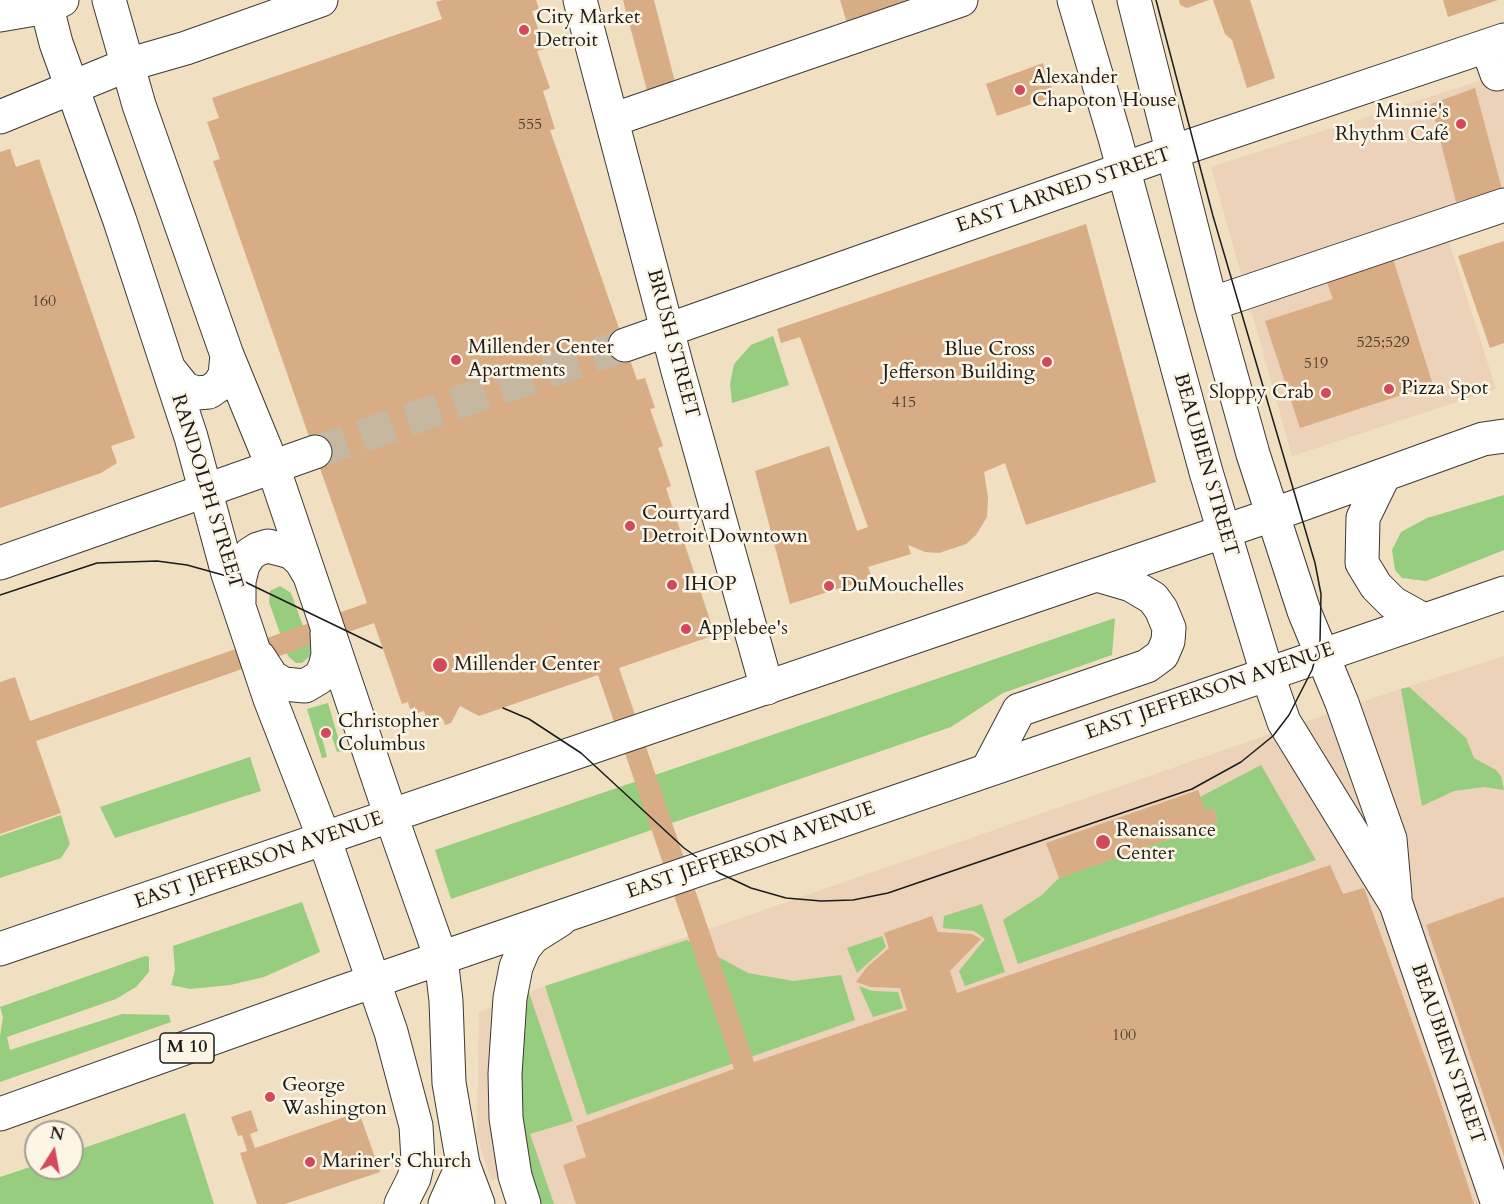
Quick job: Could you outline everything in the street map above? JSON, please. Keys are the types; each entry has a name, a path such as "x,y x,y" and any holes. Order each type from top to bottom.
{"main road":[{"path":"110,0 139,105 228,355 273,467 441,958 446,1001 449,1083 463,1164 478,1204"},
{"path":"0,117 74,89 127,65 186,48 321,0"},
{"name":"BRUSH STREET","path":"580,0 667,329 767,688"},
{"path":"612,120 961,0"},
{"name":"BEAUBIEN STREET","path":"1074,0 1124,170 1223,532 1284,722 1396,904 1498,1204"},
{"name":"BEAUBIEN STREET","path":"1134,0 1211,304 1272,515 1390,839 1396,904"},
{"path":"0,15 51,2"},
{"name":"RANDOLPH STREET","path":"51,2 56,43 74,89 169,369 206,490 217,540 270,699 324,838 390,1032 417,1136 418,1161 414,1178 401,1204"},
{"name":"EAST LARNED STREET","path":"625,345 1172,152 1496,54"},
{"path":"1211,304 1504,205"},
{"path":"169,369 185,389 197,393 209,392 219,385 225,375 228,355"},
{"name":"EAST JEFFERSON AVENUE","path":"0,949 1223,532 1497,435"},
{"path":"0,563 315,452"},
{"path":"1383,477 1363,518 1362,563 1376,586 1388,598 1422,619"},
{"path":"239,603 239,581 243,565 250,554 258,549 268,546 291,552 301,561 312,580"},
{"path":"988,769 1019,710 1147,666 1161,655 1168,641 1169,628 1161,609 1153,598 1131,585 1097,575"},
{"name":"EAST JEFFERSON AVENUE","path":"0,1114 374,981 1422,619 1504,593"},
{"path":"254,648 272,677 284,684 305,686 320,677 325,667 328,655 326,622"},
{"path":"524,1204 514,1176 507,1130 505,1074 510,998 516,967 524,948 532,937 568,914"},
{"path":"445,1204 463,1164"},
{"path":"1498,1204 1504,1202"}],"shaded area":[{"path":"1504,73 1504,193 1440,214 1496,389 1292,456 1211,167"},
{"name":"Renaissance Center","path":"1504,656 1504,1204 510,1204 500,1178 491,1180 477,1136 479,1012 545,986 1397,690"}],"green space":[{"path":"773,336 789,385 732,403 730,384 734,364 751,345"},
{"path":"1504,495 1504,550 1426,581 1402,578 1395,570 1392,550 1401,532 1427,518"},
{"path":"280,586 291,593 311,648 310,656 302,663 296,663 288,656 269,602 270,591"},
{"path":"1115,618 1112,655 1003,693 951,727 451,899 435,850"},
{"path":"1409,687 1466,738 1474,758 1496,770 1501,776 1504,790 1484,787 1454,791 1422,806 1401,689"},
{"path":"328,703 342,751 337,752 329,728 320,730 327,757 322,758 307,709"},
{"path":"250,757 261,791 115,838 100,807"},
{"path":"1261,765 1316,860 1018,964 1003,920 1042,895 1059,878 1218,822 1214,808 1206,811 1200,797"},
{"path":"61,815 70,844 61,858 0,878 0,836"},
{"path":"302,902 320,952 264,977 230,985 190,989 171,985 175,970 173,946"},
{"path":"982,904 1005,972 965,986 959,971 985,939 974,931 943,928 944,916"},
{"path":"882,936 886,947 857,973 847,948"},
{"path":"687,940 748,973 793,981 841,975 855,1020 587,1115 545,986"},
{"path":"145,956 149,957 149,972 136,987 116,999 7,1037 10,1050 122,1014 169,1015 171,1022 0,1082 0,1036 3,1017 0,1007"},
{"path":"859,986 872,991 898,992 903,1008 873,1017"},
{"path":"529,993 573,1121 530,1134 554,1204 538,1204 519,1118 522,995"},
{"path":"185,1113 214,1204 0,1204 0,1177 24,1169 24,1180 84,1180 84,1148"}],"building":[{"path":"443,0 536,0 539,9 532,11 545,49 537,51 550,88 543,91 555,129 550,130 637,380 645,378 655,408 650,409 663,446 658,448 671,486 666,488 715,635 619,668 754,1062 907,1010 900,988 871,987 856,982 867,967 889,948 884,933 932,916 938,932 972,934 981,939 950,971 957,993 1330,865 1343,894 1364,888 1434,1082 1474,1204 576,1204 563,1165 586,1157 576,1126 734,1069 598,675 479,716 460,706 451,723 445,725 443,719 435,721 433,715 426,717 424,711 417,713 415,707 410,709 408,702 402,704 374,623 36,741 61,813 0,834 0,682 15,677 30,721 367,603 213,161 220,159 207,122 219,118 212,98 442,19 436,2"},
{"path":"623,0 654,0 677,90 649,98"},
{"path":"840,0 917,0 847,23"},
{"path":"1179,0 1209,0 1187,8 1180,5"},
{"path":"1213,0 1250,0 1275,78 1247,88 1232,40 1225,34"},
{"path":"1443,0 1498,0 1448,17"},
{"name":"Alexander Chapoton House","path":"1043,63 1055,96 997,116 986,84"},
{"path":"1475,88 1502,189 1456,202 1431,104"},
{"path":"10,149 16,167 39,159 135,438 111,446 117,463 101,473 0,508 0,152"},
{"path":"1086,224 1156,482 1026,525 1005,463 984,472 988,497 987,517 976,535 966,544 939,553 925,552 908,545 911,554 868,567 872,578 790,604 755,471 829,446 857,531 868,527 800,337 781,343 777,329"},
{"path":"1504,241 1504,343 1490,348 1458,256"},
{"path":"1393,259 1433,385 1300,428 1265,321 1333,299 1326,280"},
{"path":"1198,790 1206,811 1214,808 1218,822 1059,878 1046,843"},
{"path":"1504,897 1504,1156 1426,925"},
{"name":"Mariner's Church","path":"251,1110 258,1131 250,1134 255,1148 359,1112 380,1172 285,1204 257,1204 240,1153 247,1151 242,1135 238,1136 231,1117"}],"tunnel":[{"path":"315,452 625,345"}],"tram line":[{"path":"503,708 529,719 581,753 684,848 719,873 751,888 786,898 821,901 853,900 888,893 1192,789 1241,762 1273,736 1289,715 1312,670 1320,641 1321,594 1315,563 1213,216 1156,0"},
{"path":"0,595 97,563 157,561 187,565 241,580 382,648"}],"place":[{"name":"City Market Detroit","path":"524,30"},
{"name":"Alexander Chapoton House","path":"1020,90"},
{"name":"Minnie's Rhythm Café","path":"1461,124"},
{"name":"Millender Center Apartments","path":"456,360"},
{"name":"Blue Cross Jefferson Building","path":"1047,362"},
{"name":"Pizza Spot","path":"1389,389"},
{"name":"Sloppy Crab","path":"1326,393"},
{"name":"Courtyard Detroit Downtown","path":"630,526"},
{"name":"IHOP","path":"672,585"},
{"name":"DuMouchelles","path":"829,586"},
{"name":"Applebee's","path":"686,629"},
{"name":"Millender Center","path":"440,665"},
{"name":"Christopher Columbus","path":"326,733"},
{"name":"Renaissance Center","path":"1103,842"},
{"name":"George Washington","path":"270,1097"},
{"name":"Mariner's Church","path":"310,1162"}]}
